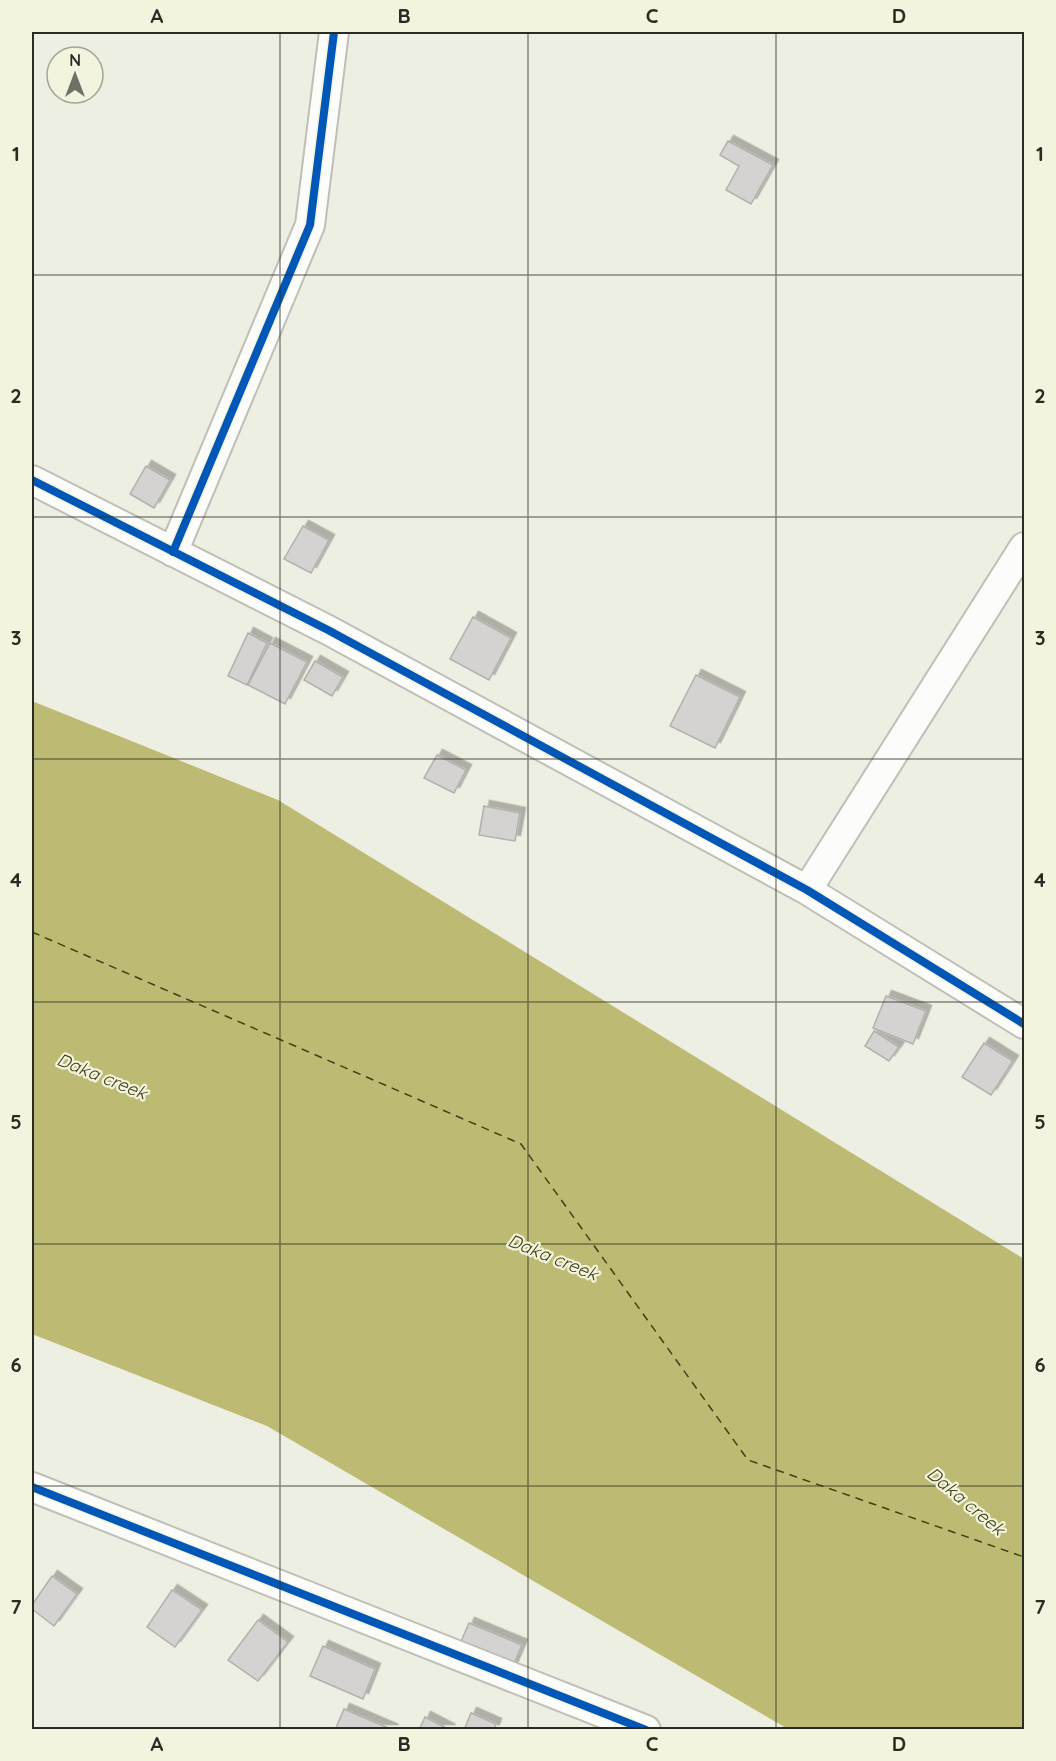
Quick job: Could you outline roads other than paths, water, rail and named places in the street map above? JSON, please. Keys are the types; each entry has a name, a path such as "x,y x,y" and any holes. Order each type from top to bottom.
{"street":[{"path":"173,552 310,225 334,32"},
{"path":"32,480 328,630 807,890 1024,1024"},
{"path":"807,890 1024,547"},
{"path":"32,1487 646,1730"}],"water":[{"name":"Daka creek","path":"32,701 278,800 1024,1259 1024,1729 788,1729 267,1426 32,1334"}]}
